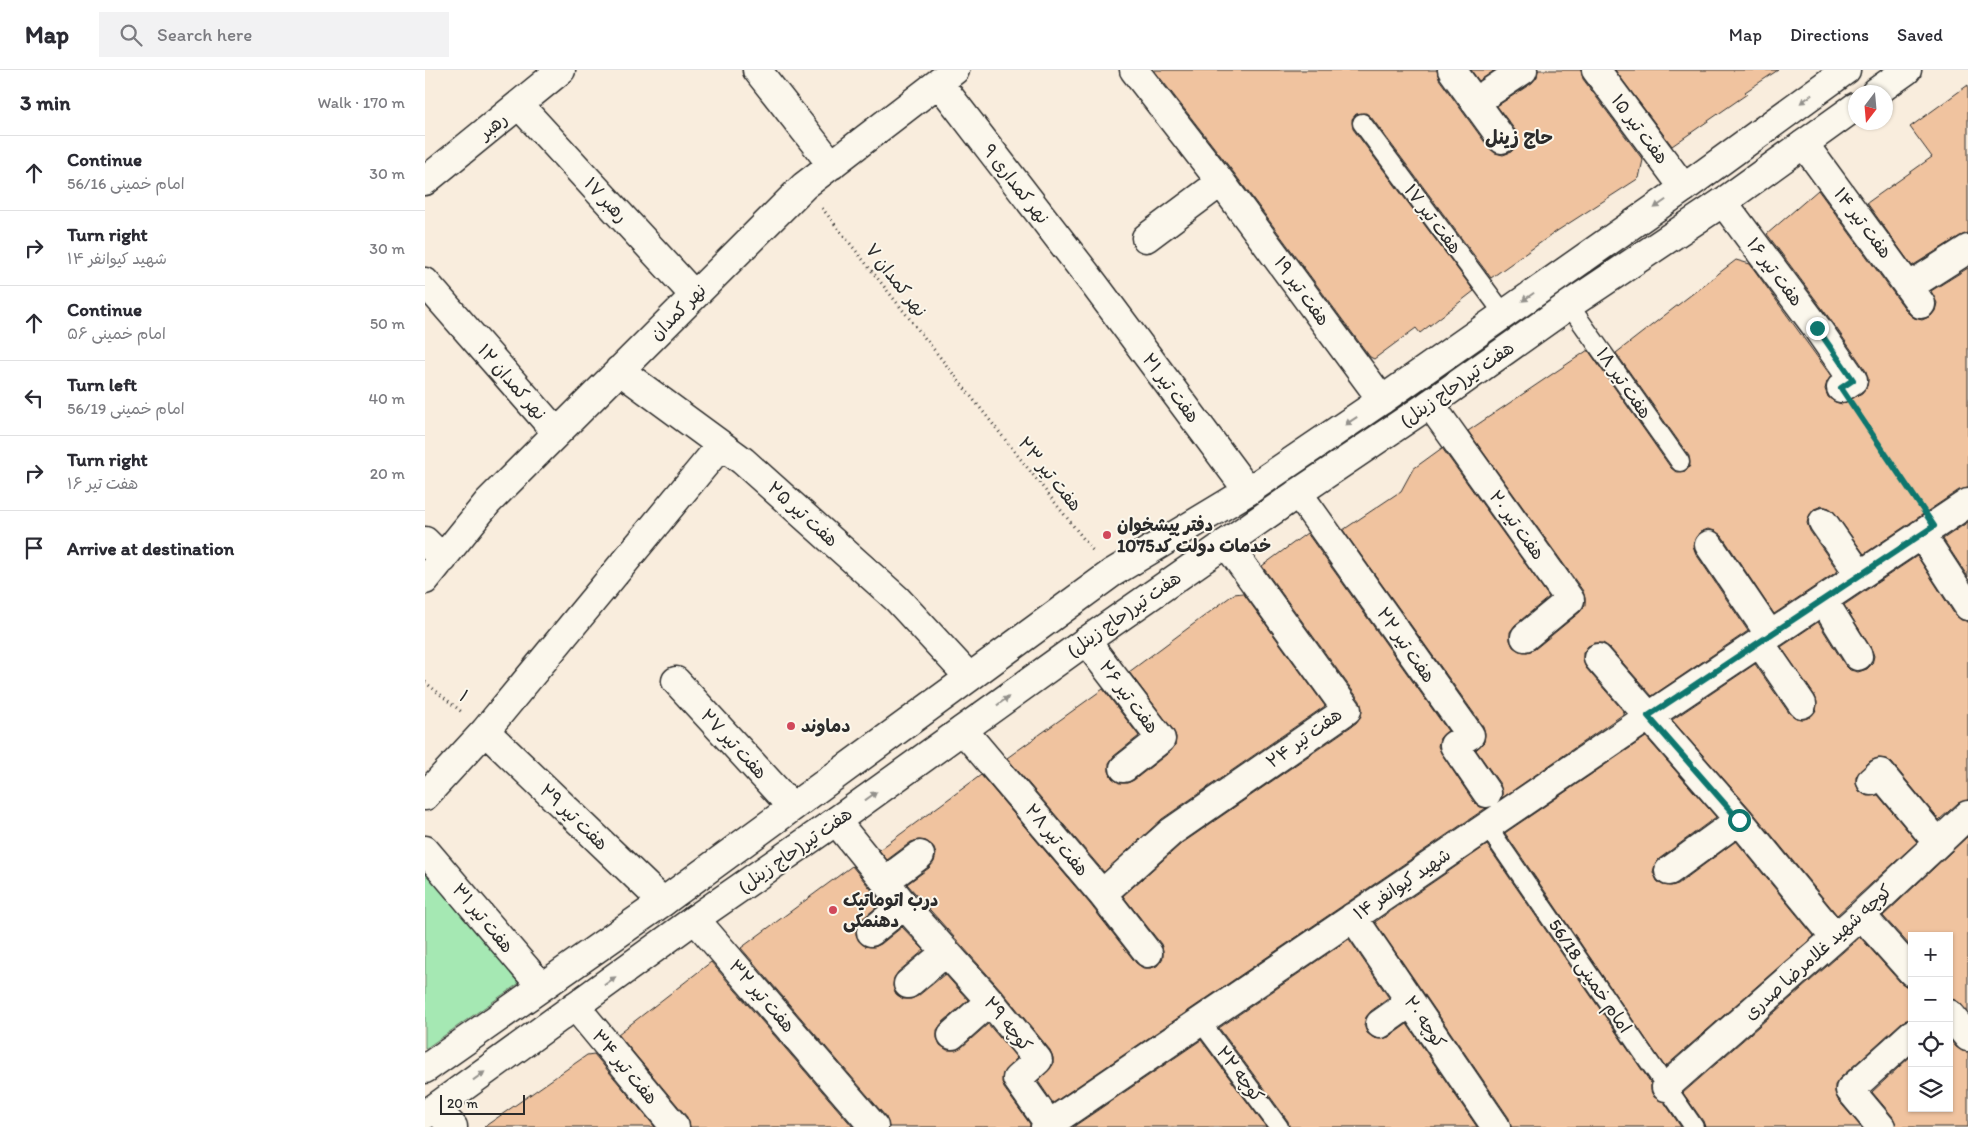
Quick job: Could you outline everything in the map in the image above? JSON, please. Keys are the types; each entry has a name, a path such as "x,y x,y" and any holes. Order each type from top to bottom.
{"street":[{"name":"رهبر","path":"425,181 561,70"},
{"path":"757,70 832,165"},
{"name":"هفت تیر ۱۹","path":"1134,70 1221,182 1382,400"},
{"path":"1452,70 1501,139"},
{"path":"1475,102 1523,70"},
{"name":"هفت تیر(حاج زینل)","path":"425,1069 663,902 1111,573 1248,491 1382,400 1684,188 1846,70"},
{"path":"1885,85 1907,70"},
{"name":"هفت تیر ۱۵","path":"1608,74 1684,188"},
{"name":"نهر کمدان","path":"425,580 434,550 489,502 804,186 947,76"},
{"name":"نهر کمداری ۹","path":"947,76 1094,284"},
{"name":"رهبر ۱۷","path":"519,105 694,295"},
{"name":"هفت تیر(حاج زینل)","path":"430,1111 695,919 837,821 1225,543 1430,404 1569,305 1723,202 1848,112"},
{"name":"هفت تیر ۱۴","path":"1804,144 1915,295 1968,249"},
{"path":"1146,238 1221,182"},
{"name":"هفت تیر ۱۶","path":"1723,202 1817,328 1853,380 1841,388"},
{"name":"نهر کمدان ۱۲","path":"425,282 557,433"},
{"name":"هفت تیر ۲۱","path":"1094,284 1248,491"},
{"name":"هفت تیر ۲۵","path":"619,370 743,461 897,599 969,676"},
{"name":"هفت تیر ۲۰","path":"1430,404 1570,600 1525,636"},
{"path":"425,796 485,731 721,444"},
{"name":"هفت تیر ۲۲","path":"1298,493 1470,734 1454,745 1487,793"},
{"name":"شهید کیوانفر ۱۴","path":"1060,1122 1353,917 1648,716 1968,503"},
{"path":"1823,522 1860,575"},
{"path":"1927,530 1968,606"},
{"name":"هفت تیر ۲۴","path":"1102,894 1171,832 1353,717 1225,543"},
{"path":"1709,545 1802,704"},
{"path":"1823,600 1857,656"},
{"name":"هفت تیر ۲۶","path":"1087,641 1161,739 1124,768"},
{"path":"1598,658 1739,820 1835,937"},
{"name":"هفت تیر ۲۷","path":"676,681 792,807"},
{"name":"هفت تیر ۲۸","path":"963,730 1102,894 1148,953"},
{"name":"هفت تیر ۲۹","path":"485,731 663,902"},
{"path":"1871,781 1880,773 1938,843"},
{"name":"کوچه شهید غلامرضا صدری","path":"1666,1087 1861,915 1968,815"},
{"path":"1669,872 1739,820"},
{"name":"کوچه ۲۹","path":"837,821 904,905 990,1001 1037,1060 1017,1079 1060,1122"},
{"name":"هفت تیر ۳۱","path":"425,850 541,986"},
{"path":"885,881 920,855"},
{"path":"871,932 904,905"},
{"path":"1861,915 1908,968"},
{"name":"کوچه ۲۰","path":"1353,917 1496,1127"},
{"name":"هفت تیر ۳۲","path":"695,919 874,1127"},
{"path":"908,984 946,952"},
{"path":"952,1035 990,1001"},
{"path":"1380,1024 1411,1002"},
{"name":"هفت تیر ۳۴","path":"575,1006 675,1127"},
{"path":"1953,1019 1968,1036"},
{"path":"1881,1127 1850,1090 1908,1038"},
{"path":"430,1111 453,1127"}],"lane":[{"name":"هفت تیر ۱۷","path":"1362,123 1504,314"},
{"name":"هفت تیر ۱۸","path":"1569,305 1680,462"},
{"name":"امام خمینی 56/18","path":"1487,826 1694,1127"},
{"name":"کوچه ۲۲","path":"1201,1022 1279,1127"}],"path":[{"name":"نهر کمدان ۷","path":"804,186 966,392"},
{"path":"1841,388 1927,530"},
{"name":"هفت تیر ۲۳","path":"966,392 1111,573"},
{"name":"۱","path":"425,682 485,731"}],"green space":[{"path":"425,870 528,977 425,1049"}],"building":[{"path":"1154,70 1437,70 1439,79 1489,148 1495,153 1503,155 1511,152 1516,146 1517,137 1515,130 1497,106 1532,83 1537,77 1538,70 1581,70 1583,79 1643,160 1639,178 1557,231 1491,278 1371,117 1366,113 1356,114 1352,119 1353,129 1474,291 1420,333 1416,328 1374,359 1370,357 1234,173"},
{"path":"1471,70 1495,70 1479,81"},
{"path":"1615,70 1778,70 1672,146"},
{"path":"1968,85 1968,233 1912,266 1867,203 1932,157 1910,127"},
{"path":"1818,190 1908,313 1914,318 1922,320 1931,316 1935,311 1937,303 1931,291 1968,268 1968,488 1959,490 1864,554 1835,513 1829,508 1822,506 1814,509 1807,523 1810,531 1838,571 1774,614 1722,536 1708,529 1700,532 1693,546 1696,554 1748,631 1652,696 1609,647 1603,643 1595,643 1588,646 1583,653 1586,668 1625,713 1502,798 1500,784 1476,750 1484,742 1485,733 1483,726 1343,530 1401,491 1413,469 1442,448 1549,597 1515,625 1510,632 1510,640 1513,647 1519,651 1527,652 1535,649 1580,612 1585,605 1583,591 1468,431 1588,350 1671,468 1676,472 1686,471 1690,466 1689,456 1616,353 1736,260 1750,264 1831,376 1825,389 1828,397 1842,404 1862,393 1867,386 1868,378 1866,371 1767,234"},
{"path":"1968,522 1968,577 1943,539"},
{"path":"1307,533 1448,731 1440,738 1438,746 1441,753 1474,802 1480,807 1486,808 1053,1103 1038,1081 1053,1065 1050,1050 1002,991 907,884 934,862 936,854 933,846 926,841 918,840 911,842 887,860 879,850 981,775 1090,904 1136,963 1143,968 1157,966 1163,958 1161,944 1123,896 1181,844 1356,723 1361,716 1362,708 1360,701 1262,566"},
{"path":"1917,556 1955,615 1961,620 1968,621 1968,800 1958,803 1939,820 1892,763 1886,759 1878,758 1870,761 1856,776 1856,784 1859,791 1867,796 1878,795 1917,842 1837,915 1751,810 1672,720 1755,664 1789,713 1796,718 1804,719 1810,717 1816,710 1817,702 1815,696 1781,647 1818,622 1850,670 1858,672 1867,669 1872,664 1874,656 1844,605"},
{"path":"1243,593 1325,706 1162,819 1104,872 1007,758 1103,689 1139,736 1114,756 1109,763 1109,771 1112,778 1119,783 1127,783 1134,780 1171,751 1175,745 1176,737 1173,730 1129,672 1234,594"},
{"path":"1646,737 1716,817 1659,859 1653,872 1657,881 1663,885 1671,886 1678,884 1736,841 1814,936 1665,1067 1505,833"},
{"path":"1968,836 1968,1012 1961,1004 1953,1000 1953,932 1908,932 1908,944 1883,916"},
{"path":"1487,845 1651,1083 1651,1091 1654,1097 1664,1102 1681,1127 1511,1127 1509,1118 1375,922"},
{"path":"852,866 882,903 861,920 857,926 856,934 859,941 865,946 874,947 881,944 902,927 924,950 898,972 894,978 893,986 896,994 903,999 911,999 918,996 945,974 968,1000 942,1023 937,1030 937,1038 940,1045 947,1050 956,1050 988,1024 1017,1058 1003,1073 1002,1082 1004,1088 1030,1124 1030,1127 889,1127 886,1117 741,948"},
{"path":"1860,937 1900,982 1908,987 1908,1020 1902,1022 1840,1078 1835,1085 1838,1100 1861,1127 1705,1127 1703,1121 1683,1093"},
{"path":"1349,939 1389,998 1366,1017 1364,1025 1367,1033 1374,1038 1382,1039 1389,1037 1407,1024 1477,1127 1289,1127 1288,1121 1219,1028"},
{"path":"711,962 853,1127 690,1127 687,1117 618,1034"},
{"path":"1201,1040 1266,1127 1073,1127"},
{"path":"1953,1044 1962,1051 1968,1052 1968,1127 1896,1127 1893,1117 1872,1092 1908,1059 1908,1112 1953,1112"},
{"path":"594,1054 655,1127 484,1127 587,1055"}],"place":[{"name":"دفتر پیشخوان خدمات دولت کد1075","path":"1107,535"},
{"name":"دماوند","path":"791,726"},
{"name":"درب اتوماتیک دهنمکی","path":"833,910"}],"district":[{"name":"حاج زینل","path":"1519,137"}],"route":[{"path":"1739,820 1648,716 1934,526 1841,388 1853,380 1817,328"}]}
